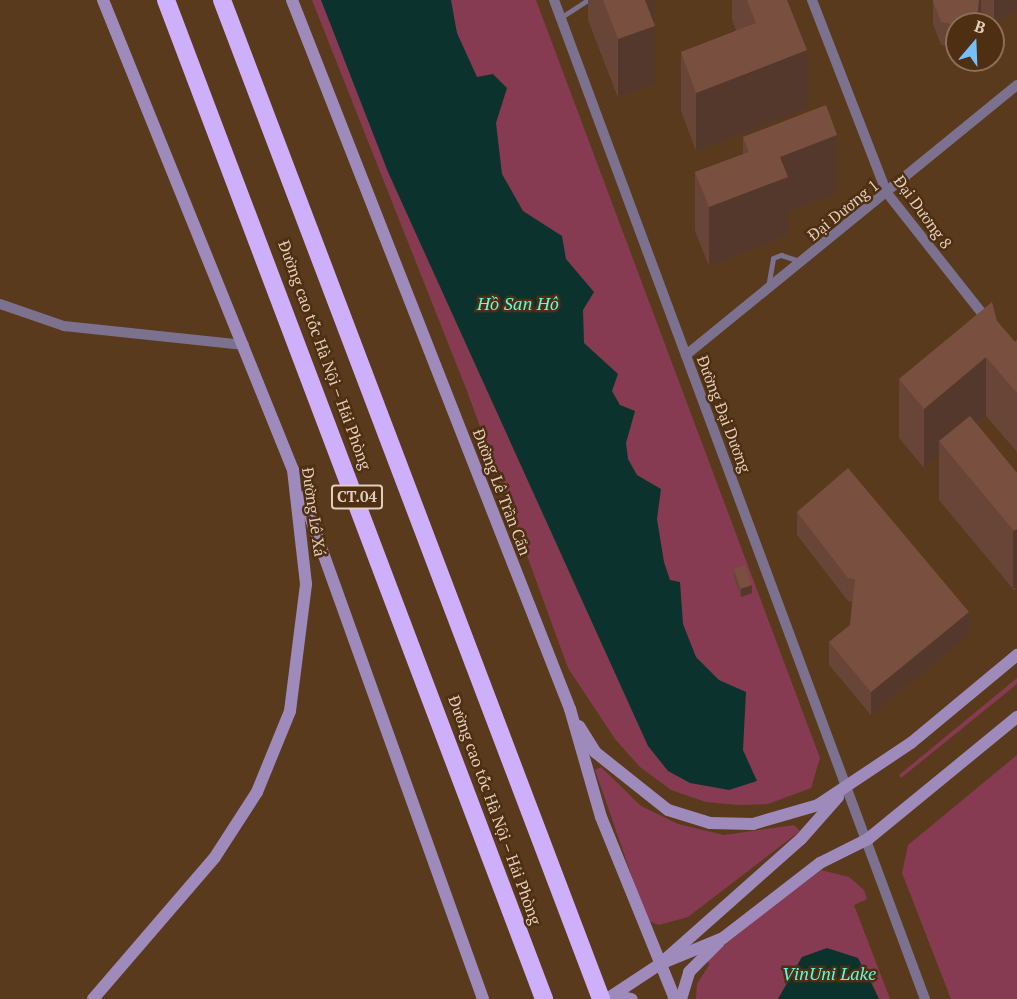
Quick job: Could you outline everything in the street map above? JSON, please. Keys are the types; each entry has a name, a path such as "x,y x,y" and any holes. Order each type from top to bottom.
{"highway":[{"name":"Đường cao tốc Hà Nội – Hải Phòng","path":"166,0 544,997"},
{"name":"Đường cao tốc Hà Nội – Hải Phòng","path":"222,0 589,964 608,998"}],"main road":[{"name":"Đường Lê Xá","path":"93,999 215,857 277,751 290,711 305,625 304,551 293,470 103,0"},
{"name":"Đường Lê Trần Cẩn","path":"292,0 570,710 601,817 675,999"},
{"path":"293,470 483,999"},
{"path":"570,710 595,752 624,779 687,817 753,824 818,806 911,743 1017,655"},
{"path":"681,999 689,972 723,938 820,863 868,839 1017,717"},
{"path":"608,998 660,964 801,839 849,785"},
{"path":"660,964 723,938"},
{"path":"608,998 632,999"}],"street":[{"name":"Đường Đại Dương","path":"554,0 849,785 925,999"},
{"name":"Đại Dương 8","path":"812,0 886,193 998,333"},
{"name":"Đại Dương 1","path":"686,355 1017,85"},
{"path":"0,304 64,326 244,345"}],"lane":[{"path":"560,18 588,0"},
{"path":"768,289 772,258 781,255 801,262"}],"shaded area":[{"path":"312,0 536,0 820,758 811,788 768,804 738,805 706,802 671,790 640,767 615,739 568,668 467,391"},
{"path":"1017,678 1017,684 901,778 899,775"},
{"path":"1017,755 1017,999 951,999 902,873 908,845"},
{"path":"601,767 641,806 678,824 724,835 794,825 800,831 688,917 659,925 649,921 637,891 595,770"},
{"path":"821,870 849,877 864,890 867,899 854,905 890,999 879,999 870,978 802,957 778,999 696,999 697,984 709,965 707,958"}],"water":[{"name":"Hồ San Hô","path":"321,0 451,0 457,33 477,77 493,74 507,88 496,123 502,174 523,211 562,236 566,259 594,292 583,310 584,343 618,374 612,391 620,405 635,411 626,443 628,459 637,475 661,489 657,519 664,562 670,580 680,582 683,624 696,657 719,680 746,692 743,750 757,781 729,790 690,783 668,771 648,746 388,172"},
{"name":"VinUni Lake","path":"827,948 858,958 879,999 778,999 802,957"}],"building":[{"path":"603,0 645,0 655,26 618,39"},
{"path":"747,0 787,0 807,50 696,93 681,52 756,23"},
{"path":"933,0 979,0 977,12 945,12 945,23 941,22"},
{"path":"826,105 837,135 780,157 788,177 709,207 695,172 749,152 743,137"},
{"path":"992,302 997,321 1015,342 1017,340 1017,393 986,357 924,409 899,379"},
{"path":"970,416 1017,473 1017,529 1014,531 939,441"},
{"path":"848,468 969,612 871,692 829,642 850,625 855,579 848,578 797,512"},
{"path":"745,565 752,585 740,589 734,569"}]}
